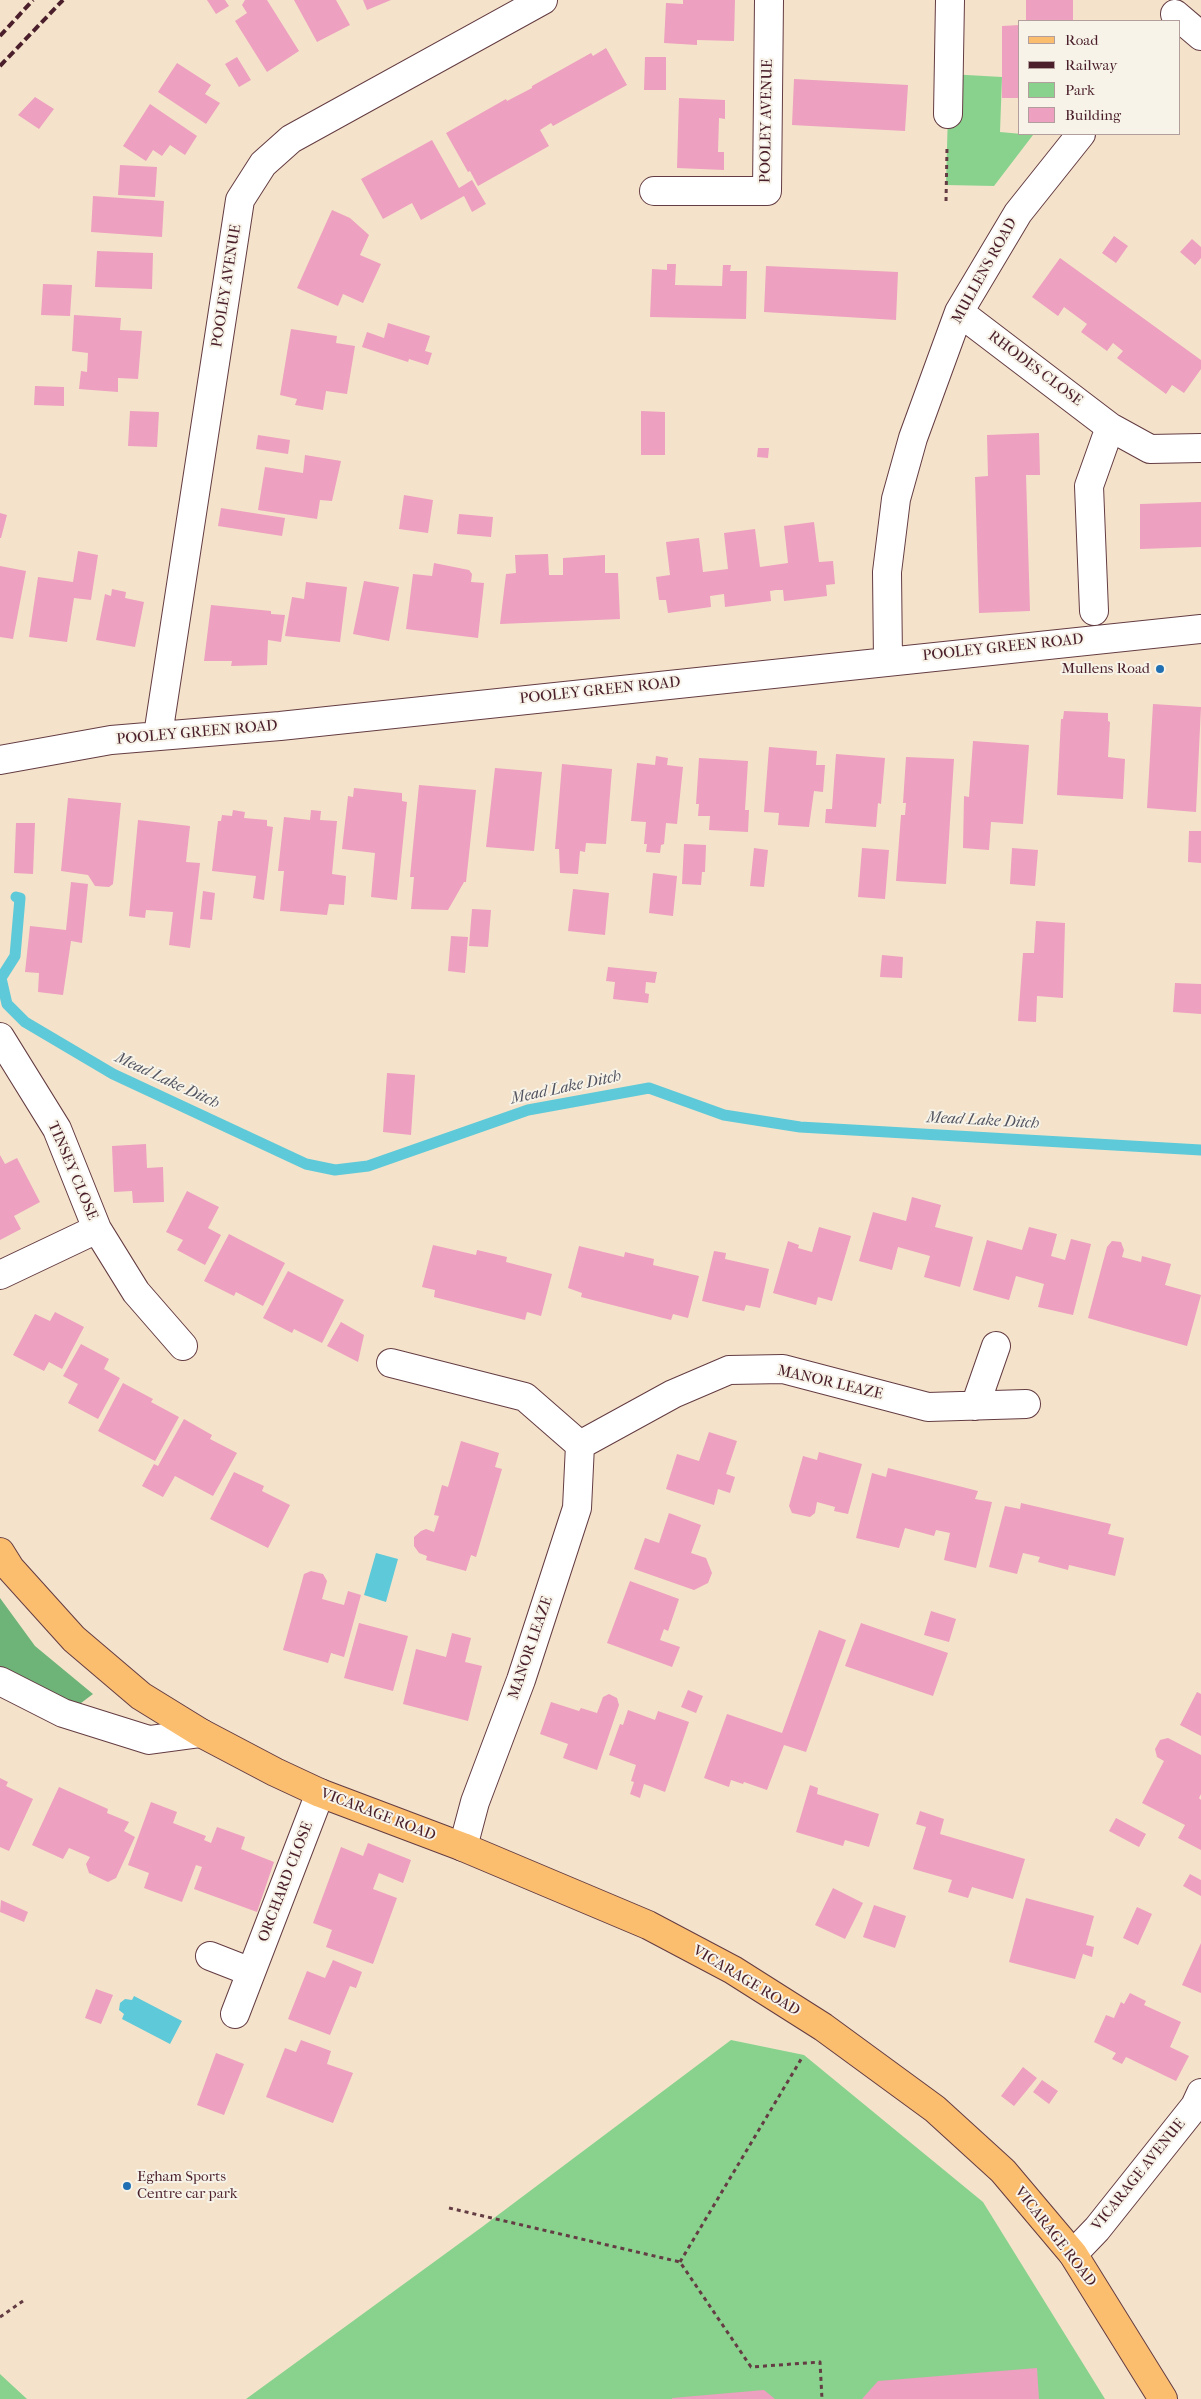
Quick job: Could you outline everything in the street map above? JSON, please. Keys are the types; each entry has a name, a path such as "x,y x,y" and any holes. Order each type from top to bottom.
{"main road":[{"name":"VICARAGE ROAD","path":"0,1552 10,1568 74,1639 141,1696 202,1733 275,1772 320,1793 463,1847 648,1925 733,1970 823,2027 935,2109 1003,2171 1073,2254 1162,2399"}],"street":[{"name":"POOLEY AVENUE","path":"158,735 240,200 263,164 291,139 543,0"},
{"name":"POOLEY AVENUE","path":"654,191 767,191 769,0"},
{"path":"948,114 950,0"},
{"path":"1177,12 1201,36"},
{"name":"MULLENS ROAD","path":"888,660 887,572 896,499 913,438 959,312 1018,212 1080,135"},
{"name":"RHODES CLOSE","path":"959,312 1110,427 1150,449 1201,448"},
{"path":"1094,611 1089,486 1110,427"},
{"name":"POOLEY GREEN ROAD","path":"0,760 111,740 290,724 727,679 888,660 1201,629"},
{"name":"TINSEY CLOSE","path":"0,1037 57,1129 97,1229 136,1292 182,1346"},
{"name":"TINSEY CLOSE","path":"0,1275 97,1229"},
{"path":"975,1406 996,1346"},
{"path":"391,1363 525,1397 580,1445"},
{"name":"MANOR LEAZE","path":"463,1847 475,1802 521,1680 576,1508 580,1445 673,1394 728,1370 783,1368 928,1407 1026,1404"},
{"path":"0,1681 64,1713 149,1740 202,1733"},
{"name":"ORCHARD CLOSE","path":"235,2014 320,1793"},
{"path":"210,1956 251,1972"},
{"name":"VICARAGE AVENUE","path":"1073,2254 1097,2229 1177,2129 1201,2093"}],"path":[{"path":"946,201 948,114"},
{"path":"680,2262 804,2055"},
{"path":"449,2208 680,2262 750,2367 820,2362 822,2399"},
{"path":"0,2317 23,2302"}],"green space":[{"path":"949,74 1002,77 1000,132 1033,135 994,186 946,185"},
{"path":"0,1598 35,1646 93,1694 77,1706 0,1667"},
{"path":"731,2040 804,2055 983,2202 1105,2399 246,2399 482,2227"},
{"path":"0,2374 27,2399 0,2399"}],"water":[{"path":"376,1553 398,1559 386,1602 364,1595"},
{"path":"134,1996 182,2021 170,2044 122,2019 124,2014 119,2010 120,2003 125,1999 132,2000"}],"building":[{"path":"207,0 225,0 229,6 216,14"},
{"path":"245,0 267,0 299,51 267,72 235,21 247,13 242,5"},
{"path":"294,0 336,0 350,25 317,42"},
{"path":"363,0 391,0 367,10"},
{"path":"683,0 735,0 734,41 697,40 697,45 664,43 666,3 683,4"},
{"path":"1026,0 1073,0 1073,20 1026,20"},
{"path":"1018,25 1018,98 1002,98 1002,26"},
{"path":"606,48 627,85 553,126 551,123 540,130 549,146 478,186 446,133 506,99 507,101 532,88 532,86 591,53 593,56"},
{"path":"237,57 251,80 239,87 225,64"},
{"path":"645,57 666,57 666,90 644,90"},
{"path":"177,63 211,85 205,94 220,103 206,124 158,92"},
{"path":"794,79 908,85 905,131 792,125"},
{"path":"35,97 54,109 39,129 18,115"},
{"path":"679,98 725,100 725,119 719,118 718,152 724,152 724,170 677,168"},
{"path":"150,104 197,136 185,155 170,145 162,156 153,150 146,161 123,146"},
{"path":"432,140 459,188 472,180 486,204 472,212 464,196 421,220 412,203 383,219 361,179"},
{"path":"120,165 157,167 155,197 118,195"},
{"path":"93,196 164,201 162,237 91,232"},
{"path":"332,210 350,218 369,235 360,255 381,264 363,303 343,294 338,306 297,288"},
{"path":"1114,236 1128,246 1116,263 1102,253"},
{"path":"1192,239 1201,247 1201,258 1195,265 1180,252"},
{"path":"97,251 153,253 152,289 95,287"},
{"path":"1060,258 1201,360 1201,369 1184,393 1172,385 1166,394 1117,358 1123,351 1113,343 1107,351 1081,332 1087,324 1064,307 1058,316 1032,297"},
{"path":"667,264 676,264 675,285 722,286 723,265 731,265 730,271 747,271 746,319 650,317 652,269 667,270"},
{"path":"766,266 898,272 896,320 764,312"},
{"path":"43,284 72,285 70,316 41,315"},
{"path":"74,315 121,318 120,330 142,331 138,379 118,378 118,392 79,389 81,371 87,372 88,353 72,351"},
{"path":"388,323 430,336 425,351 432,353 428,365 409,359 408,362 362,347 367,332 384,338"},
{"path":"291,329 337,336 336,343 355,346 347,394 326,391 323,410 295,405 297,399 280,395"},
{"path":"35,386 64,387 64,406 34,405"},
{"path":"130,411 159,412 157,447 128,446"},
{"path":"641,411 665,412 665,455 641,455"},
{"path":"1039,433 1040,475 1026,475 1030,611 979,613 975,477 988,476 987,435"},
{"path":"258,435 290,440 288,454 256,449"},
{"path":"758,448 769,448 768,458 757,457"},
{"path":"305,455 341,461 332,501 320,500 317,519 258,510 265,467 303,473"},
{"path":"404,495 433,500 428,533 399,529"},
{"path":"1201,502 1201,547 1140,549 1140,504"},
{"path":"221,508 285,518 282,536 218,526"},
{"path":"0,513 7,515 1,538 0,538"},
{"path":"459,514 493,517 491,537 457,534"},
{"path":"814,522 819,562 833,561 835,584 826,585 827,596 784,601 783,590 776,590 770,591 771,601 725,607 724,594 710,596 711,607 668,613 666,600 659,600 656,577 670,575 666,542 699,538 703,572 728,569 724,533 755,529 760,567 788,563 784,526"},
{"path":"78,551 98,555 91,600 74,598 67,642 29,637 38,577 73,582"},
{"path":"548,554 549,575 563,575 563,558 605,555 605,573 618,573 620,619 500,624 506,574 516,573 515,555"},
{"path":"434,563 469,570 472,574 471,582 484,583 478,638 406,629 413,574 432,576"},
{"path":"0,566 26,571 13,639 0,637"},
{"path":"364,581 399,587 389,641 353,634"},
{"path":"306,582 347,587 340,642 285,636 292,597 304,599"},
{"path":"112,589 126,592 125,598 144,602 135,647 96,640 105,594 111,596"},
{"path":"211,605 271,611 271,614 285,615 281,642 268,640 267,665 231,666 232,661 204,661"},
{"path":"1153,704 1201,707 1196,812 1147,808"},
{"path":"1064,711 1108,713 1108,721 1110,722 1108,757 1125,759 1123,799 1057,795 1061,719 1063,719"},
{"path":"973,741 1029,745 1023,824 991,822 989,850 963,848 964,796 969,797"},
{"path":"769,747 817,751 816,765 825,765 823,792 814,791 809,827 778,825 779,813 764,812"},
{"path":"836,754 885,758 881,804 878,803 876,827 825,823 826,809 832,809"},
{"path":"656,756 668,758 667,765 683,767 677,824 666,823 664,844 661,845 660,853 646,852 647,844 644,844 646,822 631,821 637,763 655,765"},
{"path":"906,757 954,759 946,884 896,881 901,815 905,815 906,803 903,803"},
{"path":"699,758 748,761 745,810 749,810 748,832 709,830 710,816 698,816 699,804 696,804"},
{"path":"562,764 612,769 606,844 586,843 585,852 580,851 578,874 560,873 559,849 555,849"},
{"path":"495,768 542,772 534,851 486,847"},
{"path":"419,785 476,790 466,882 464,882 448,910 411,909 414,877 410,877"},
{"path":"354,788 402,793 402,801 407,802 397,900 371,897 375,853 342,849 348,796 353,797"},
{"path":"68,798 121,803 113,884 109,887 95,886 88,875 61,871"},
{"path":"233,810 245,812 244,818 267,820 267,826 273,827 264,900 253,898 256,876 212,871 218,821 221,821 222,815 232,816"},
{"path":"311,810 321,811 320,820 337,821 332,874 346,876 344,905 329,904 327,915 280,911 284,871 278,871 284,817 310,820"},
{"path":"138,820 190,826 186,862 200,863 190,948 169,945 173,912 146,910 145,918 129,916"},
{"path":"16,823 35,823 33,874 14,873"},
{"path":"1189,831 1201,831 1201,863 1188,862"},
{"path":"684,844 706,845 705,872 702,872 701,885 682,884"},
{"path":"754,848 768,850 764,887 750,886"},
{"path":"862,848 889,850 885,899 858,897"},
{"path":"1012,848 1038,850 1035,886 1010,884"},
{"path":"653,873 677,876 673,916 649,913"},
{"path":"71,882 88,884 82,943 71,941 63,995 38,992 39,973 25,972 30,926 66,930"},
{"path":"573,889 609,893 605,935 568,931"},
{"path":"203,891 215,893 212,920 200,919"},
{"path":"472,909 491,910 488,947 469,946"},
{"path":"1036,921 1065,923 1063,998 1037,996 1036,1022 1018,1021 1023,953 1034,953"},
{"path":"451,936 468,937 465,973 448,971"},
{"path":"882,955 903,957 902,978 880,977"},
{"path":"608,967 657,972 655,983 646,982 645,993 649,994 648,1003 613,999 615,982 606,981"},
{"path":"1175,983 1201,984 1201,1014 1173,1012"},
{"path":"387,1073 415,1075 411,1135 383,1132"},
{"path":"146,1144 147,1168 163,1167 164,1202 133,1203 132,1191 114,1192 112,1146"},
{"path":"0,1155 5,1164 17,1158 40,1202 14,1216 21,1229 0,1240"},
{"path":"187,1191 219,1207 208,1228 221,1235 205,1265 177,1250 183,1240 166,1232"},
{"path":"912,1197 941,1205 935,1227 973,1237 960,1287 924,1277 930,1256 898,1247 892,1270 859,1261 873,1212 906,1221"},
{"path":"819,1227 851,1236 832,1301 818,1297 816,1305 773,1293 788,1241 799,1245 798,1248 812,1252"},
{"path":"1029,1227 1057,1234 1051,1256 1065,1260 1071,1239 1091,1244 1073,1315 1038,1307 1044,1284 1016,1276 1009,1300 973,1290 987,1240 1022,1250"},
{"path":"229,1234 285,1263 263,1306 236,1292 234,1296 204,1281"},
{"path":"1112,1241 1121,1242 1124,1250 1122,1257 1141,1262 1142,1256 1171,1264 1165,1285 1201,1295 1187,1346 1088,1318 1107,1247"},
{"path":"433,1245 476,1255 477,1250 507,1257 506,1262 552,1274 541,1316 527,1312 525,1320 434,1297 435,1290 422,1287"},
{"path":"579,1246 624,1257 625,1252 654,1259 653,1265 699,1276 688,1318 673,1314 671,1320 581,1297 582,1293 568,1288"},
{"path":"714,1251 726,1253 725,1259 769,1269 760,1308 746,1305 744,1311 702,1301"},
{"path":"288,1271 344,1300 322,1343 294,1329 292,1333 263,1318"},
{"path":"55,1312 84,1327 62,1369 49,1362 44,1371 13,1355 35,1314 50,1321"},
{"path":"341,1322 364,1335 358,1362 327,1346"},
{"path":"81,1344 109,1359 104,1369 120,1378 98,1419 68,1403 78,1384 63,1376"},
{"path":"123,1383 153,1399 151,1402 179,1417 155,1461 98,1431"},
{"path":"184,1419 212,1435 210,1439 237,1453 213,1496 175,1476 163,1497 142,1486 154,1464 158,1466"},
{"path":"709,1432 737,1441 726,1474 735,1477 730,1493 718,1489 714,1505 666,1489 677,1454 699,1461"},
{"path":"461,1441 499,1453 495,1467 502,1469 476,1557 471,1555 466,1571 426,1560 427,1556 419,1553 414,1546 414,1537 421,1531 426,1529 434,1532 439,1516 434,1515 442,1485 448,1487"},
{"path":"819,1452 862,1464 848,1514 834,1511 835,1507 817,1502 815,1513 810,1517 792,1513 789,1506 803,1456 817,1460"},
{"path":"888,1468 978,1491 975,1499 992,1502 976,1568 944,1560 950,1533 936,1530 934,1536 905,1528 899,1548 856,1538 872,1473 886,1477"},
{"path":"234,1472 264,1486 262,1491 290,1505 268,1548 210,1519"},
{"path":"1021,1503 1111,1524 1108,1534 1124,1538 1115,1576 1069,1565 1068,1570 1038,1562 1040,1557 1023,1553 1017,1574 989,1567 1005,1506 1020,1509"},
{"path":"669,1513 701,1525 691,1553 706,1558 712,1573 708,1583 694,1590 634,1569 645,1538 659,1543"},
{"path":"311,1571 323,1574 327,1581 322,1599 344,1605 348,1591 361,1595 344,1657 331,1653 328,1663 283,1650 304,1574"},
{"path":"630,1581 679,1599 668,1631 664,1629 660,1640 680,1647 672,1667 607,1643"},
{"path":"931,1611 956,1619 949,1642 924,1635"},
{"path":"359,1623 408,1636 393,1691 344,1678"},
{"path":"861,1623 948,1653 933,1696 845,1666"},
{"path":"819,1630 846,1640 806,1752 784,1745 767,1790 744,1782 743,1784 731,1780 729,1787 704,1778 727,1714 782,1733"},
{"path":"452,1633 471,1638 465,1662 482,1666 468,1721 403,1704 416,1649 446,1657"},
{"path":"688,1690 703,1696 696,1713 681,1707"},
{"path":"1197,1692 1201,1694 1201,1736 1180,1725"},
{"path":"609,1694 617,1698 619,1705 597,1770 563,1758 568,1744 540,1734 551,1702 579,1711 581,1708 597,1713 603,1697"},
{"path":"628,1710 655,1720 658,1711 689,1722 665,1792 644,1784 640,1798 630,1794 634,1782 631,1781 636,1765 609,1755 620,1724 623,1725"},
{"path":"1168,1738 1201,1755 1201,1794 1199,1798 1201,1800 1201,1850 1178,1838 1185,1825 1142,1803 1164,1761 1157,1757 1155,1749 1160,1740"},
{"path":"0,1778 8,1782 6,1786 33,1799 9,1851 0,1847"},
{"path":"810,1785 818,1788 817,1794 879,1814 869,1847 845,1840 843,1846 796,1832"},
{"path":"59,1787 108,1809 107,1813 129,1822 124,1831 135,1837 116,1878 108,1882 89,1873 86,1864 90,1857 69,1848 63,1859 32,1845"},
{"path":"151,1802 177,1812 173,1823 206,1836 204,1840 211,1843 217,1827 245,1837 241,1849 274,1862 257,1912 194,1889 202,1867 196,1865 182,1902 144,1888 149,1873 128,1865"},
{"path":"920,1811 944,1819 940,1834 1025,1859 1013,1899 972,1887 968,1898 948,1892 952,1880 913,1869 926,1827 916,1824"},
{"path":"1116,1818 1146,1834 1139,1847 1109,1831"},
{"path":"368,1843 411,1860 403,1883 379,1873 373,1889 397,1898 373,1964 326,1947 332,1930 313,1923 341,1847 363,1856"},
{"path":"1190,1874 1201,1880 1201,1896 1183,1886"},
{"path":"833,1888 863,1903 845,1939 815,1925"},
{"path":"1026,1898 1094,1916 1086,1945 1094,1947 1092,1957 1083,1954 1075,1979 1009,1962"},
{"path":"1,1900 28,1912 24,1922 0,1912"},
{"path":"874,1905 906,1916 895,1948 863,1937"},
{"path":"1137,1907 1152,1914 1138,1945 1123,1938"},
{"path":"1201,1943 1201,1993 1182,1985"},
{"path":"333,1960 362,1972 356,1988 350,1986 330,2035 288,2019 307,1971 325,1978"},
{"path":"96,1989 113,1995 101,2024 85,2018"},
{"path":"1130,1993 1146,2001 1144,2005 1181,2022 1170,2047 1189,2056 1176,2081 1126,2057 1122,2064 1112,2059 1116,2053 1094,2042 1106,2015 1114,2018 1121,2002 1124,2004"},
{"path":"301,2040 331,2051 327,2064 353,2073 333,2123 266,2097 285,2048 296,2052"},
{"path":"216,2053 244,2064 224,2115 197,2105"},
{"path":"1023,2067 1037,2078 1014,2106 1001,2096"},
{"path":"1042,2080 1058,2091 1049,2104 1033,2092"},
{"path":"1037,2368 1039,2399 862,2399 878,2381"},
{"path":"764,2390 775,2399 672,2399 672,2398"}],"waterway":[{"name":"Mead Lake Ditch","path":"16,897 20,898 15,956 1,978 7,1004 25,1022 113,1074 306,1164 335,1170 368,1166 528,1110 649,1088 724,1115 800,1127 1201,1150"}],"railway":[{"path":"0,36 33,0"},
{"path":"0,66 63,0"}],"place":[{"name":"Mullens Road","path":"1160,669"},
{"name":"Egham Sports Centre car park","path":"127,2186"}]}
